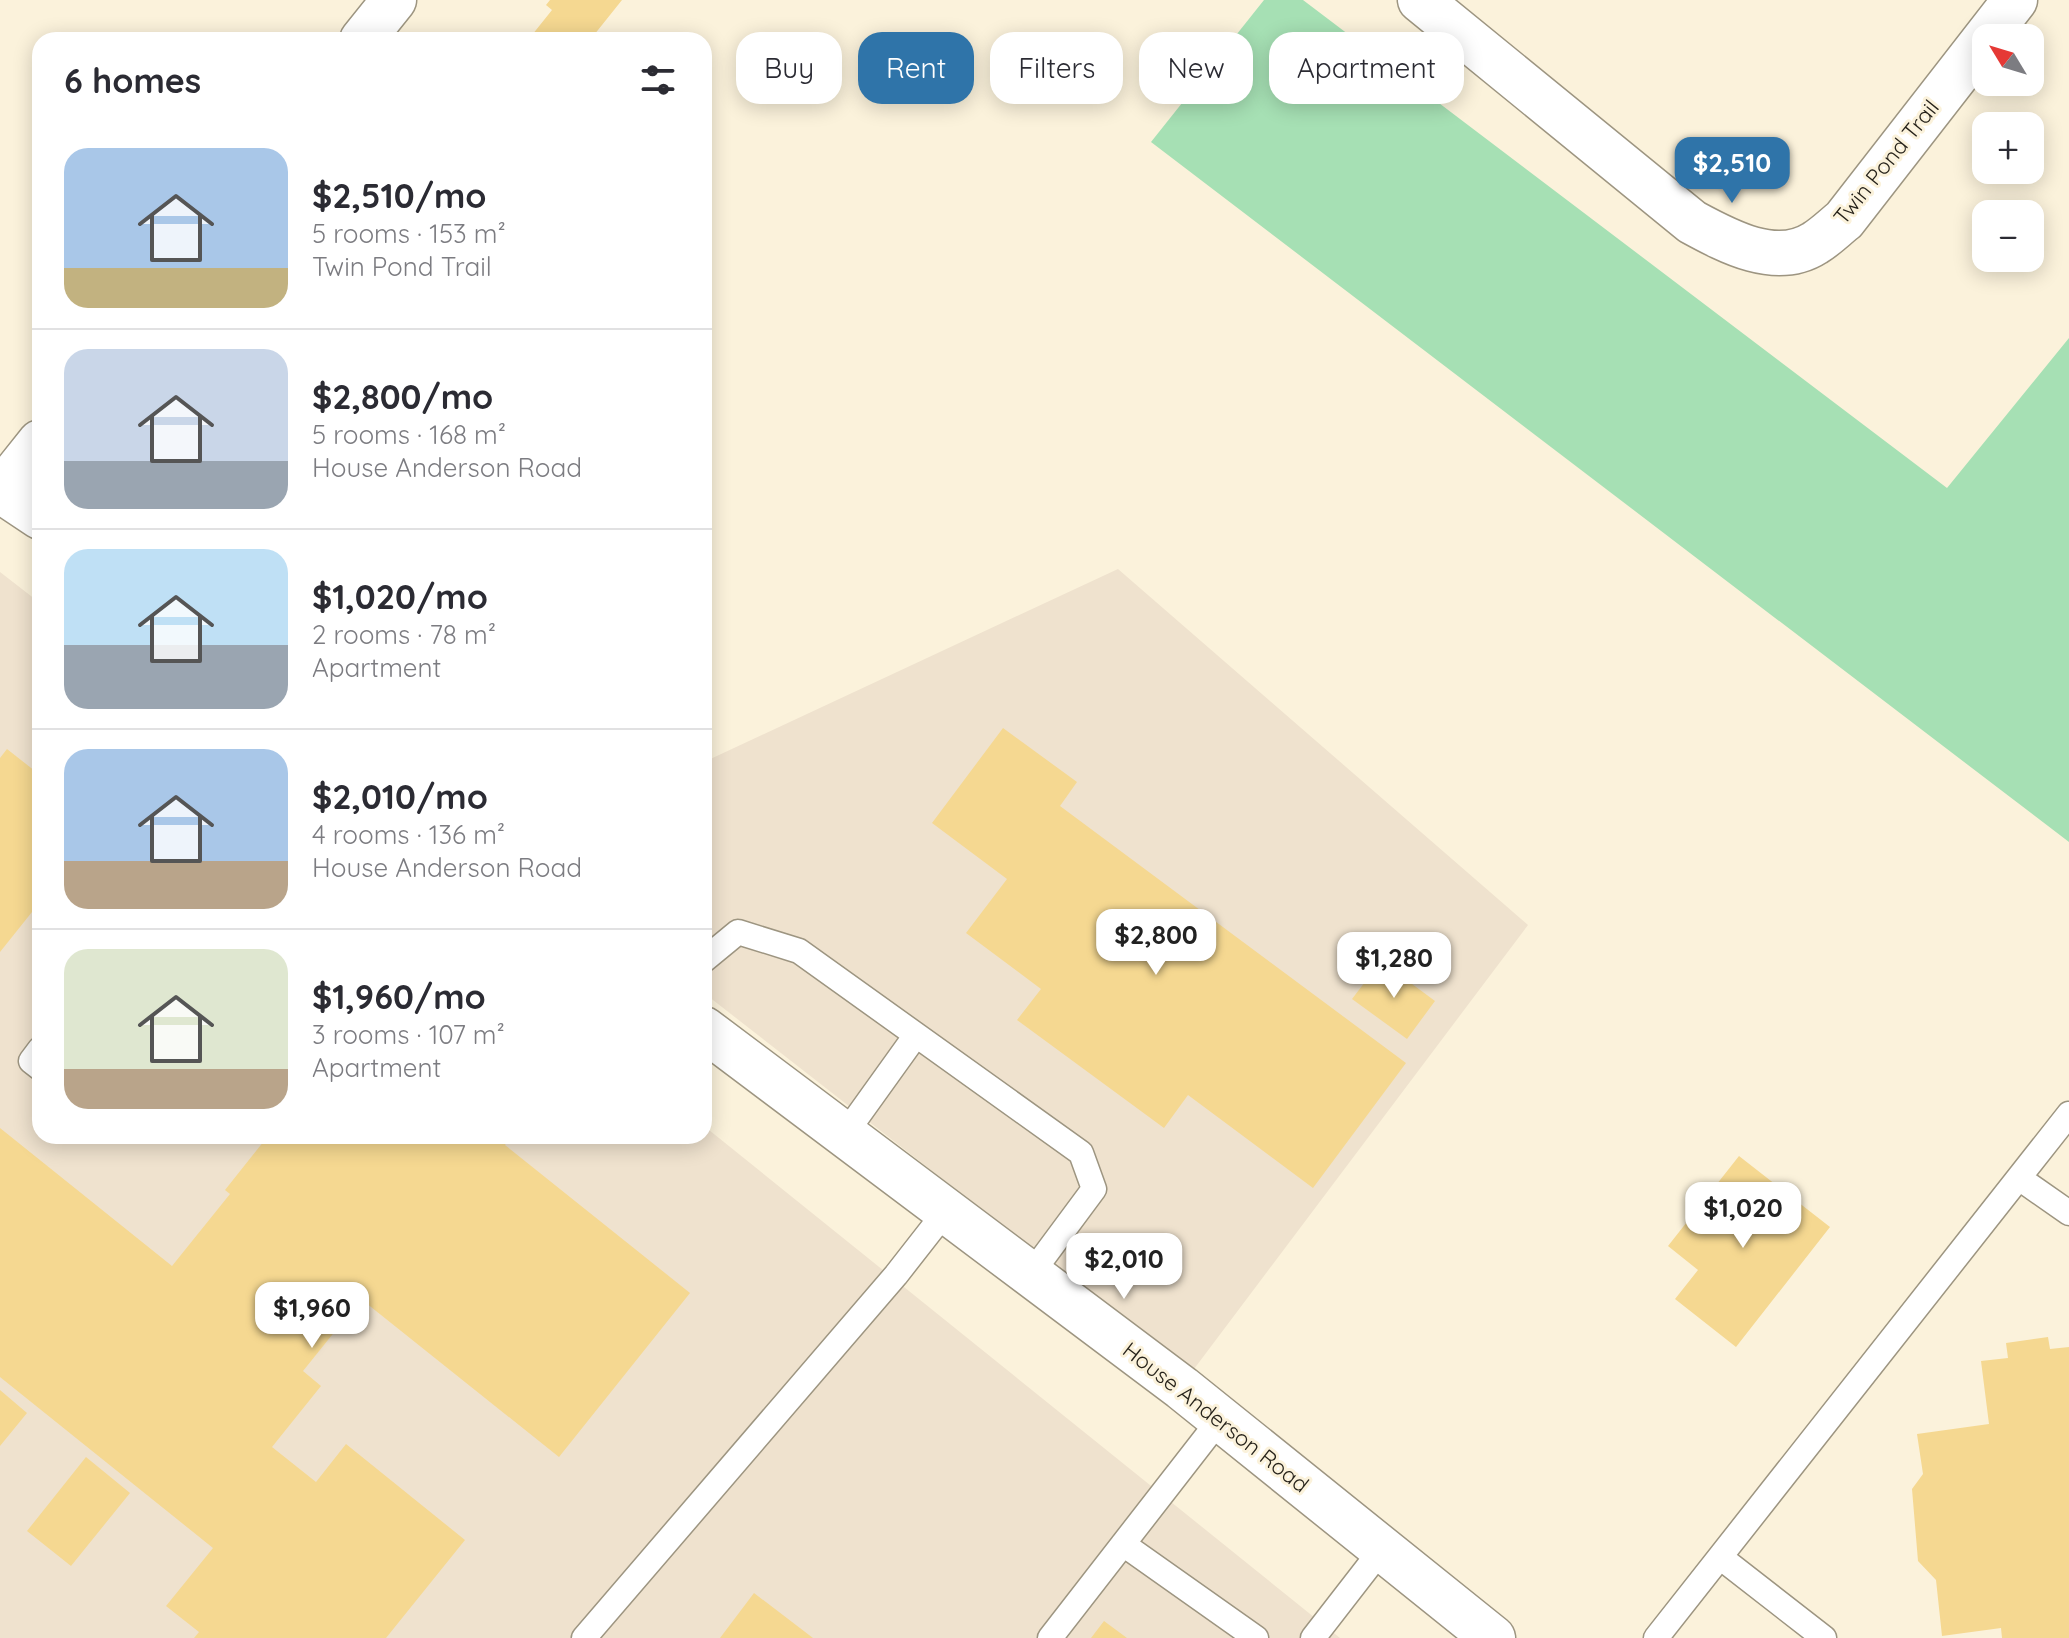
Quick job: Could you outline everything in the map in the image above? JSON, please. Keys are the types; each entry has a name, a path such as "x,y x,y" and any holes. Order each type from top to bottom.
{"street":[{"path":"368,32 394,0"},
{"name":"Twin Pond Trail","path":"1420,0 1692,222 1731,244 1772,254 1812,245 1844,220 2015,0"},
{"path":"32,452 0,491 32,512"},
{"name":"House Anderson Road","path":"712,1035 1221,1418 1493,1638"}],"lane":[{"path":"712,953 738,932 799,951 1081,1153 1094,1189 1031,1274"},
{"path":"845,1134 916,1035"},
{"path":"1656,1638 2069,1114"},
{"path":"2019,1178 2069,1213"},
{"path":"584,1638 896,1275 946,1211"},
{"path":"1050,1638 1221,1418"},
{"path":"1123,1544 1256,1638"},
{"path":"1313,1638 1382,1549"},
{"path":"1720,1557 1824,1638"}],"shaded area":[{"path":"1118,569 1528,925 1191,1373 712,999 712,758"},
{"path":"0,572 32,597 32,1144 712,1144 712,1132 1340,1638 0,1638"}],"green space":[{"path":"1264,0 1303,0 1345,32 1269,32 1269,104 1440,104 1947,488 2069,338 2069,842 1151,142 1181,104 1253,104 1253,32 1239,32"}],"building":[{"path":"550,0 622,0 596,32 534,32 552,10 546,5"},
{"path":"1003,728 1077,782 1060,806 1406,1063 1313,1188 1188,1095 1164,1128 1017,1020 1041,989 966,933 1007,879 932,823"},
{"path":"7,749 32,769 32,912 0,952 0,758"},
{"path":"1381,961 1435,1001 1407,1039 1352,999"},
{"path":"0,1128 172,1266 230,1194 225,1190 262,1144 506,1144 690,1293 559,1457 361,1299 303,1371 321,1386 272,1447 316,1482 346,1444 465,1540 386,1638 194,1638 199,1632 166,1606 213,1548 0,1377"},
{"path":"1739,1156 1830,1227 1736,1347 1675,1299 1698,1270 1668,1246"},
{"path":"2048,1337 2050,1349 2069,1347 2069,1638 2002,1638 2001,1628 1942,1636 1936,1580 1918,1561 1912,1489 1923,1474 1917,1434 1989,1424 1981,1361 2008,1358 2006,1343"},
{"path":"0,1390 27,1413 0,1446"},
{"path":"86,1457 130,1493 71,1566 27,1531"},
{"path":"754,1593 813,1638 720,1638"},
{"path":"1104,1621 1127,1638 1091,1638"}]}
